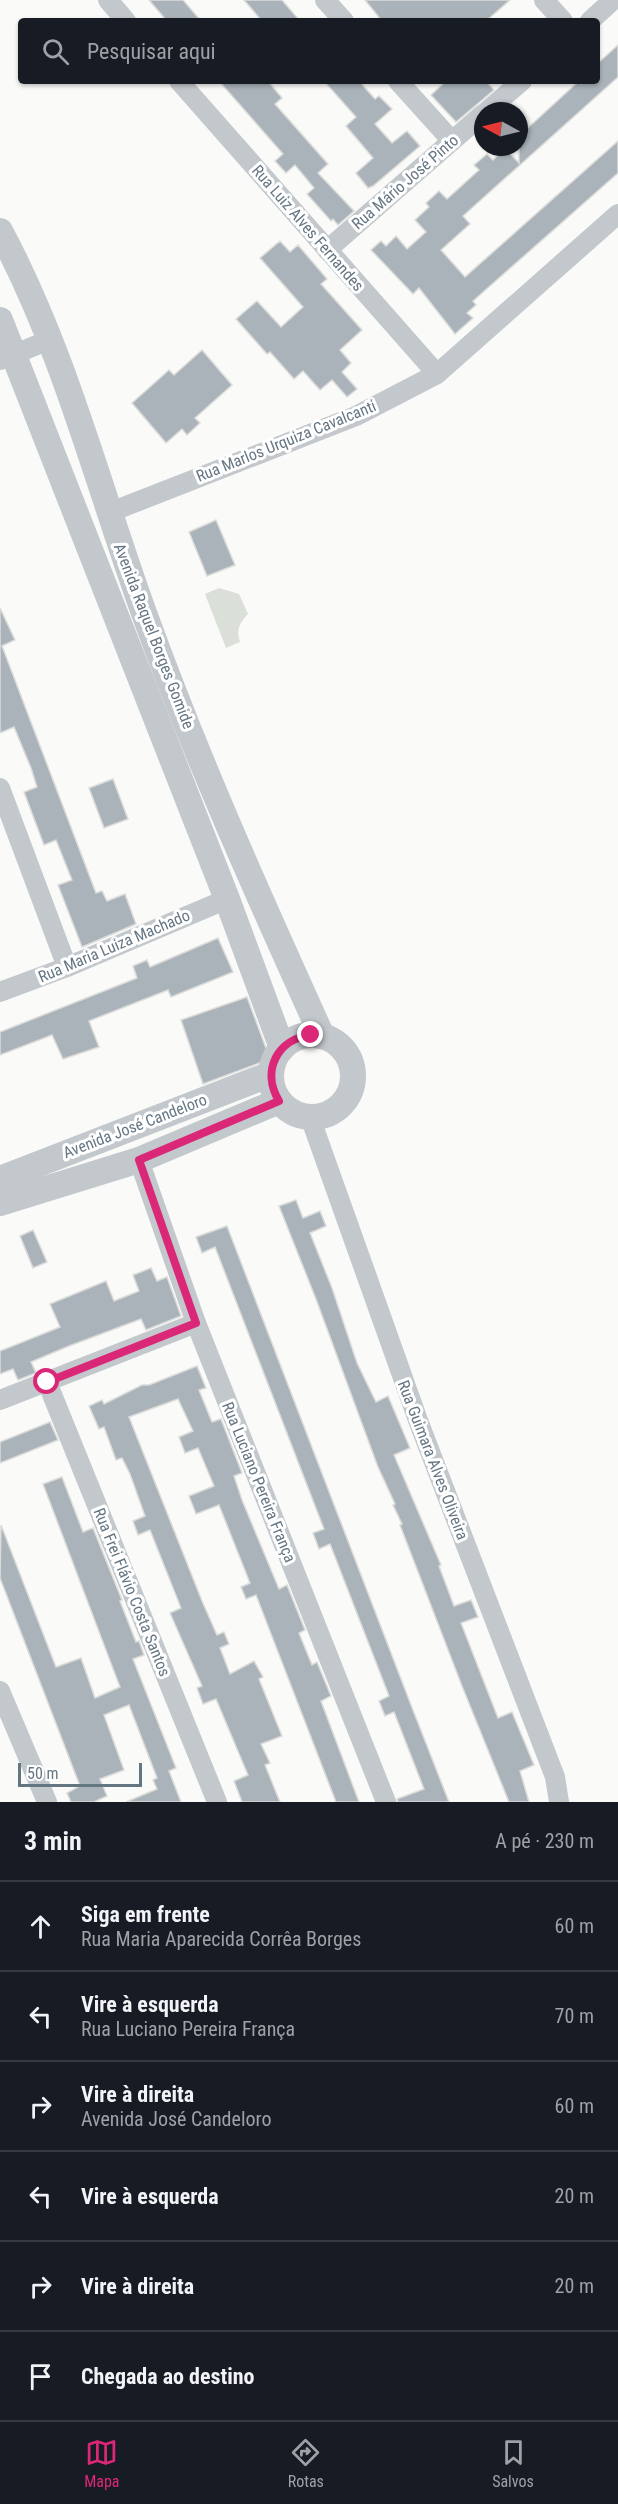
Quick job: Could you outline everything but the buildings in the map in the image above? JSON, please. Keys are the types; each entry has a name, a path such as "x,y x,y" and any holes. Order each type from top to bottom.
{"street":[{"path":"108,0 123,18"},
{"path":"325,0 341,18"},
{"path":"544,0 560,18"},
{"path":"594,18 613,0"},
{"name":"Rua Luiz Alves Fernandes","path":"182,84 437,374"},
{"path":"401,84 452,141"},
{"path":"498,102 518,84"},
{"name":"Rua Mário José Pinto","path":"327,250 474,122"},
{"name":"Rua Marlos Urquiza Cavalcanti","path":"108,513 356,416 437,374 618,214"},
{"name":"Avenida Raquel Borges Gomide","path":"0,231 49,340 161,661 257,891 322,1036"},
{"name":"Avenida Raquel Borges Gomide","path":"0,320 7,357 227,899 282,1048"},
{"path":"7,357 49,340"},
{"path":"0,788 67,967"},
{"name":"Rua Maria Luiza Machado","path":"0,992 67,967 227,899"},
{"path":"300,1036 322,1036 342,1049 349,1059 352,1082 348,1094 337,1107 322,1116 298,1115 279,1101 274,1092 271,1074 274,1060 282,1048 300,1036"},
{"name":"Avenida José Candeloro","path":"0,1179 271,1074"},
{"name":"Avenida José Candeloro","path":"0,1203 139,1160 279,1101"},
{"name":"Rua Guimara Alves Oliveira","path":"310,1117 418,1423 555,1777 559,1802"},
{"name":"Rua Luciano Pereira França","path":"139,1160 196,1323 386,1802"},
{"path":"0,1400 196,1323"},
{"name":"Rua Frei Flávio Costa Santos","path":"47,1382 217,1802"},
{"path":"0,1691 47,1802"}],"shaded area":[{"path":"219,588 239,594 248,614 239,627 240,642 226,648 205,594"}],"route":[{"path":"47,1382 196,1323 139,1160 279,1101 271,1083 274,1060 290,1041 300,1036 311,1035"}]}
